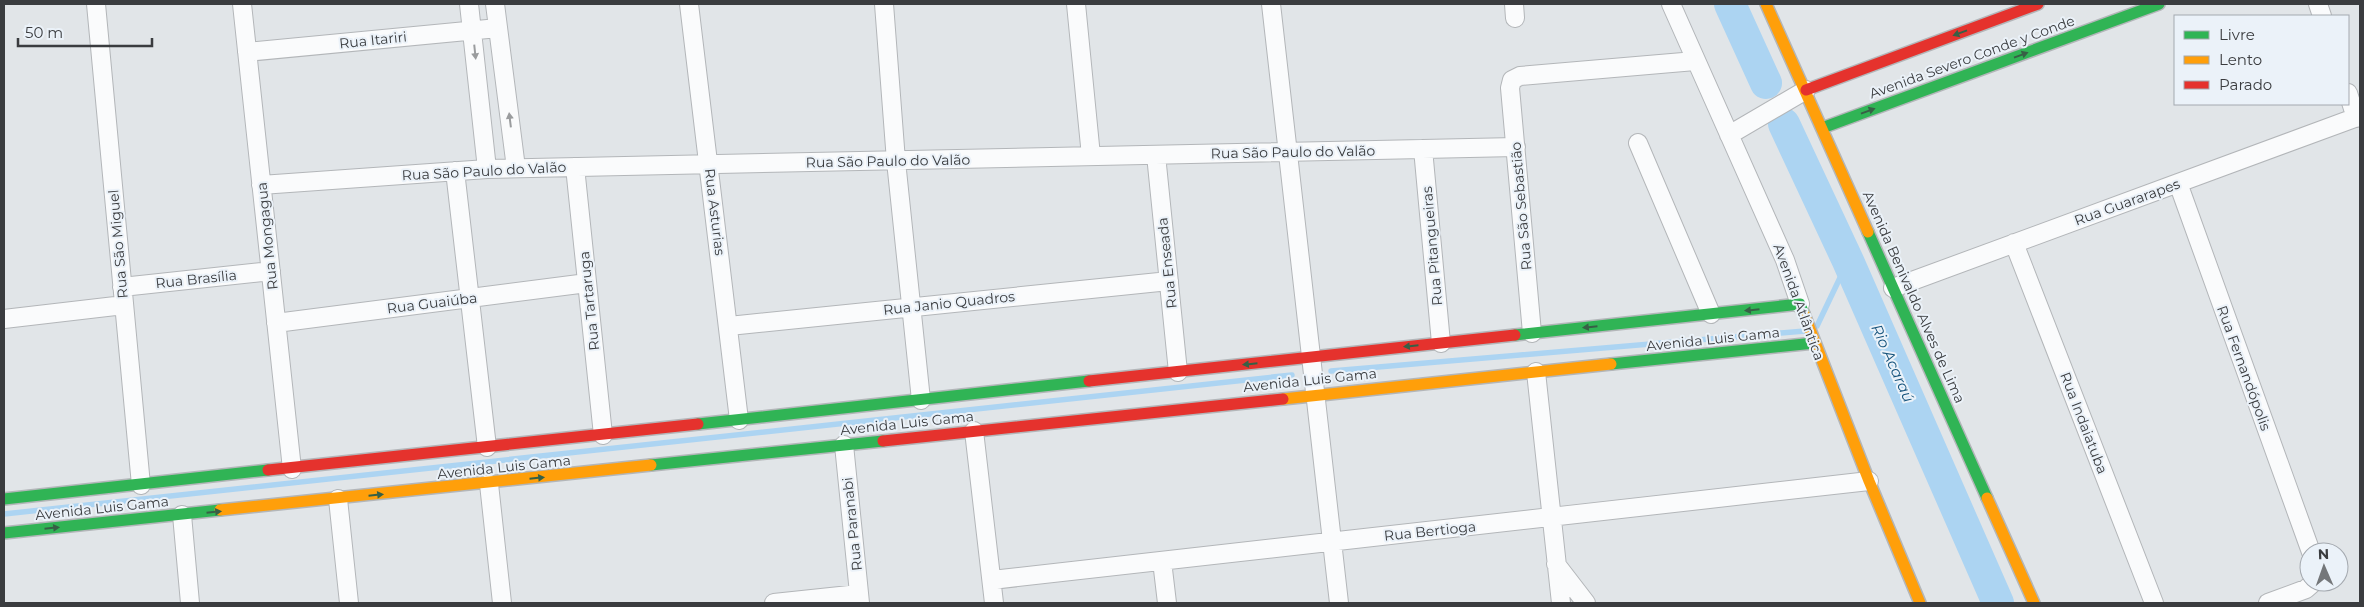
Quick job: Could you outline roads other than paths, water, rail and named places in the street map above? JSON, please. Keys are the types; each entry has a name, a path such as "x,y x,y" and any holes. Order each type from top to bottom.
{"street":[{"name":"Rua São Miguel","path":"96,4 141,485"},
{"name":"Rua Mongagua","path":"242,4 292,469"},
{"path":"469,4 488,169"},
{"path":"496,4 516,168"},
{"name":"Rua Asturias","path":"690,4 739,420"},
{"path":"884,4 896,161 921,400"},
{"path":"1076,4 1091,156"},
{"path":"1271,4 1339,603"},
{"name":"Avenida Atlântica","path":"1671,4 1785,260 1814,343 1920,603"},
{"name":"Avenida Benivaldo Alves de Lima","path":"1766,4 1799,94 1822,128 2034,603"},
{"name":"Avenida Severo Conde y Conde","path":"1799,94 2038,4"},
{"name":"Avenida Severo Conde y Conde","path":"1822,128 2159,4"},
{"name":"Rua Itariri","path":"247,52 498,28"},
{"name":"Rua São Sebastião","path":"1532,333 1510,88 1512,80 1520,76 1696,61"},
{"path":"1729,135 1799,94"},
{"path":"2349,95 2358,117"},
{"name":"Rua Guararapes","path":"1894,288 2358,117"},
{"path":"1638,143 1711,314"},
{"name":"Rua São Paulo do Valão","path":"262,185 516,168 1516,147"},
{"name":"Rua Pitangueiras","path":"1423,149 1441,343"},
{"name":"Rua Enseada","path":"1156,155 1178,372"},
{"name":"Rua Tartaruga","path":"575,167 603,435"},
{"path":"455,171 487,448"},
{"name":"Rua Fernandópolis","path":"2178,183 2307,542"},
{"name":"Rua Indaiatuba","path":"2014,243 2154,603"},
{"name":"Rua Brasília","path":"122,287 271,271"},
{"name":"Rua Janio Quadros","path":"729,326 1169,281"},
{"name":"Rua Guaiúba","path":"276,323 587,283"},
{"name":"Avenida Luis Gama","path":"4,499 1800,304"},
{"path":"4,319 124,305"},
{"name":"Avenida Luis Gama","path":"4,533 489,484 1316,394 1814,343"},
{"path":"1536,372 1561,603"},
{"path":"974,431 994,603"},
{"name":"Rua Paranabi","path":"844,445 859,598"},
{"name":"Rua Bertioga","path":"992,580 1869,481"},
{"path":"489,484 502,603"},
{"path":"338,499 349,603"},
{"path":"182,515 190,603"},
{"path":"1162,561 1166,603"},
{"path":"1556,563 1586,603"},
{"path":"2268,603 2299,592"},
{"path":"774,603 859,598"}],"waterway":[{"name":"Rio Acaraú","path":"1730,4 1766,83"},
{"name":"Rio Acaraú","path":"1784,124 1848,261 1998,603"},
{"path":"1817,326 1848,261"},
{"path":"1331,371 1805,331"},
{"path":"4,514 1292,375"}]}
